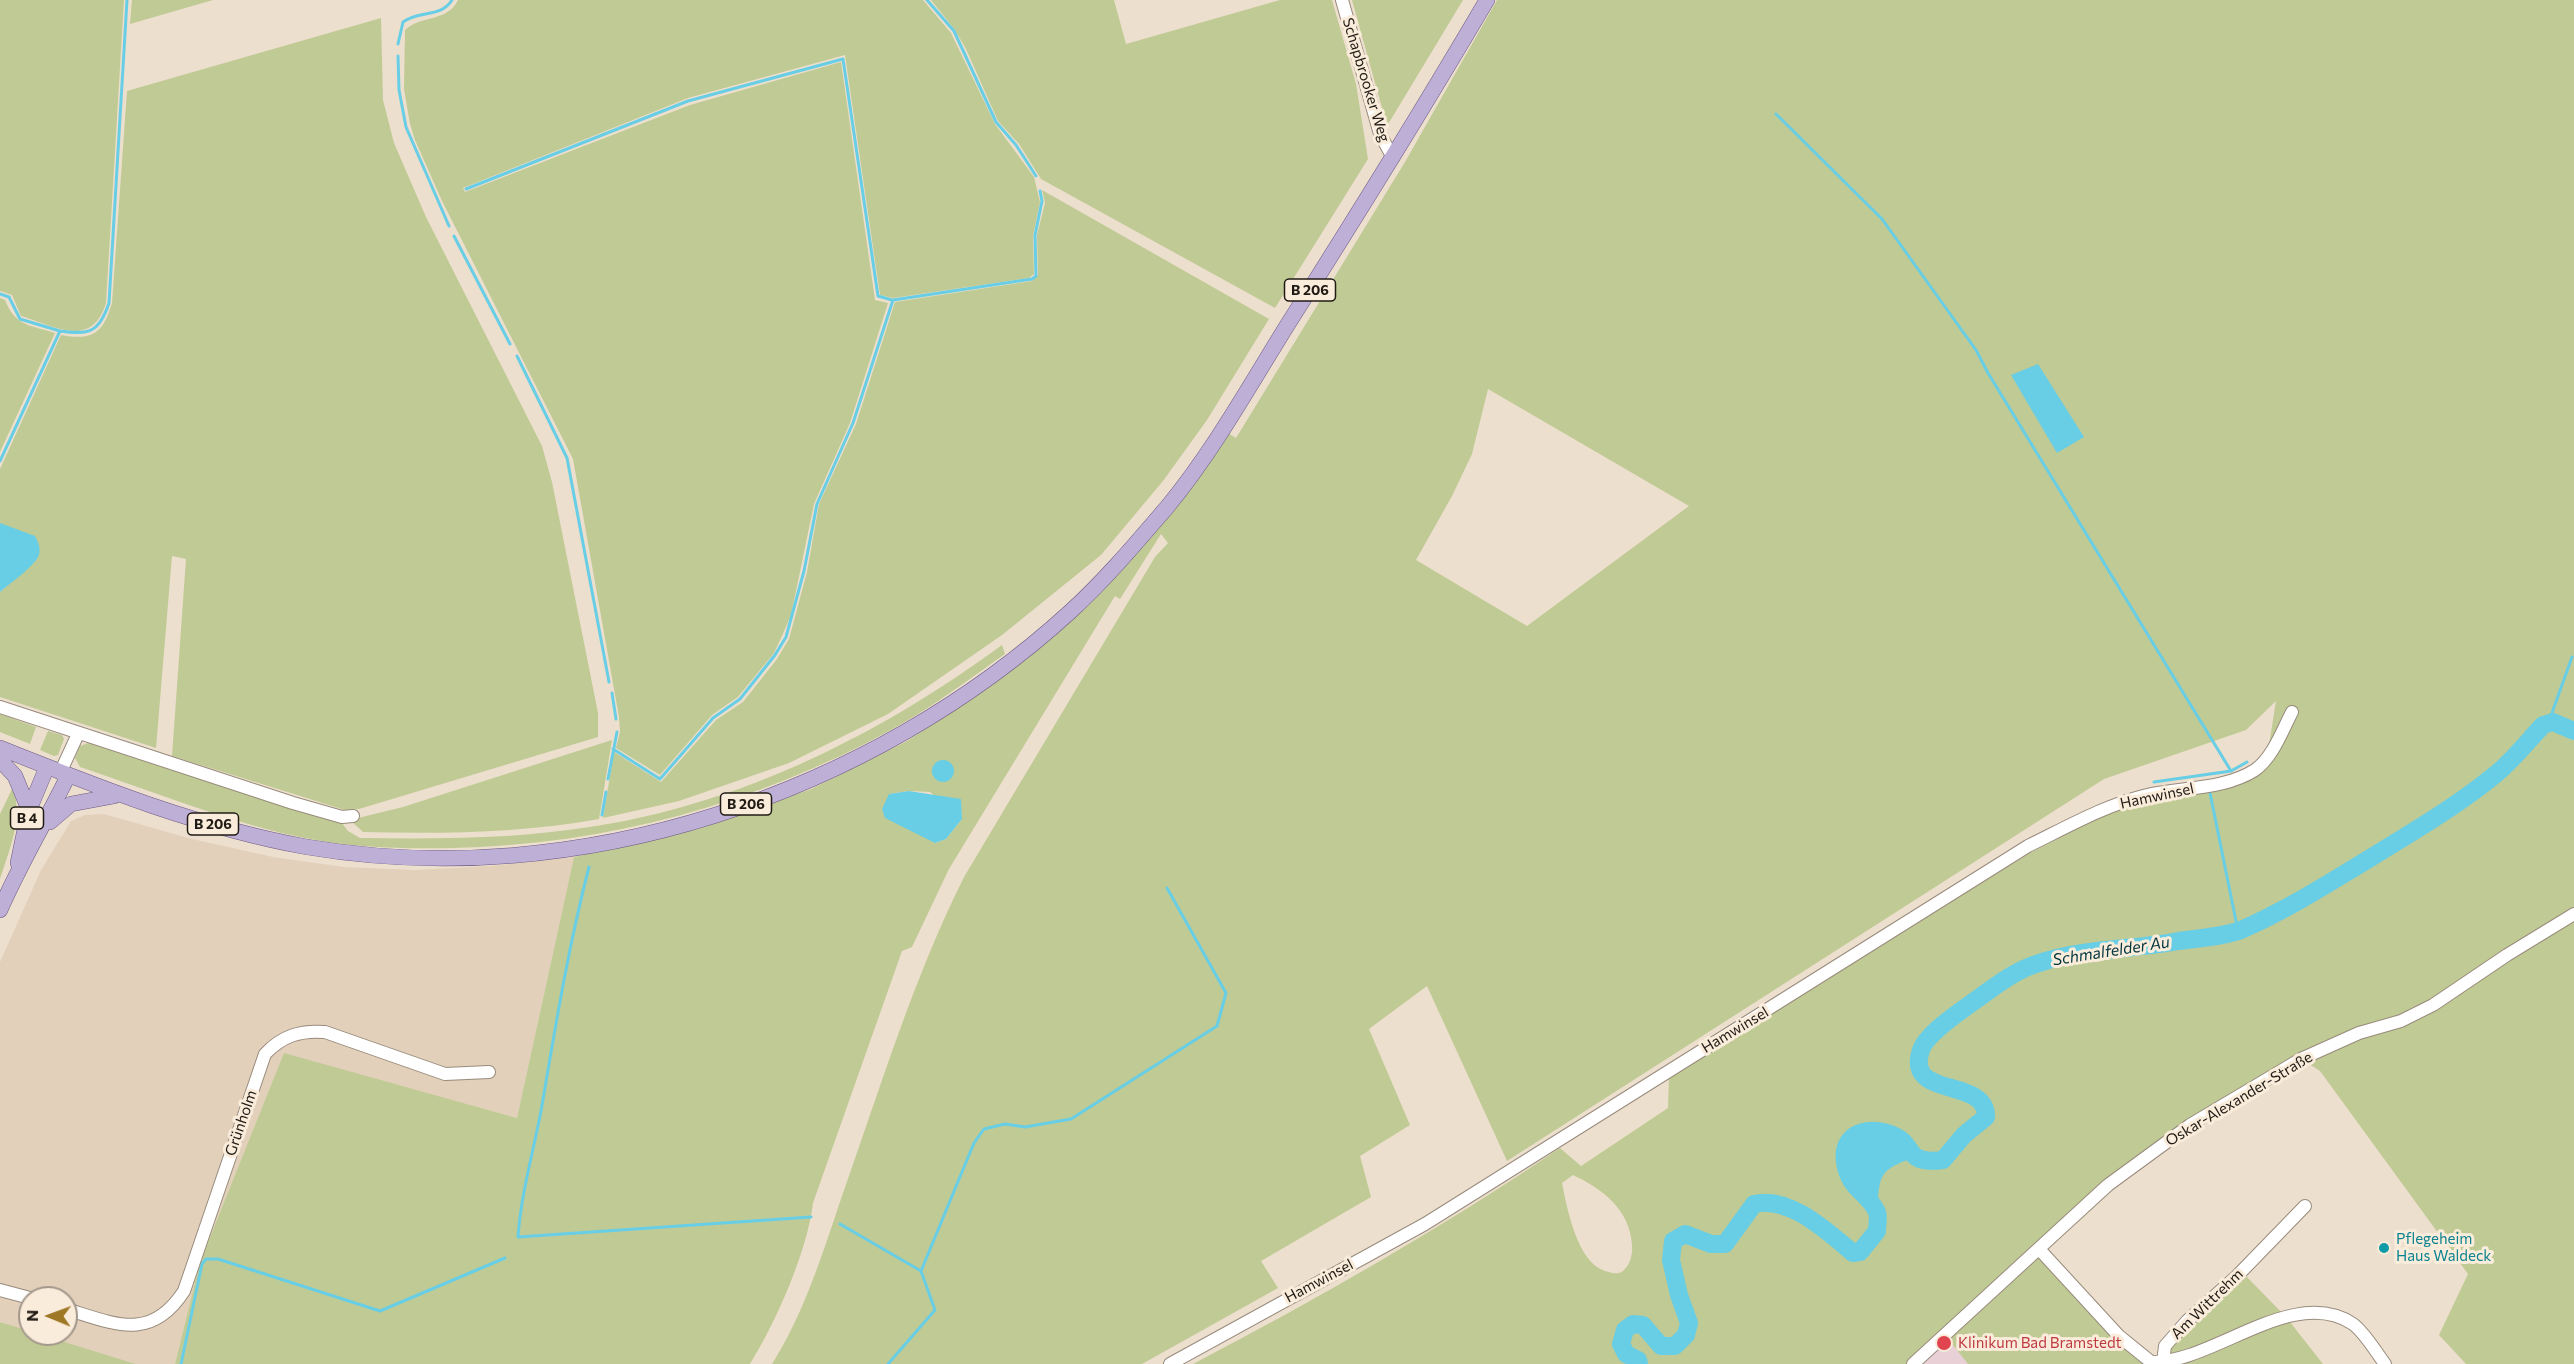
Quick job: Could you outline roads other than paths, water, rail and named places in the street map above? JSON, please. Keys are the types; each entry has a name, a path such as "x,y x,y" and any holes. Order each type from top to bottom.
{"main road":[{"name":"B 206","path":"0,748 118,795 229,829 309,847 377,855 486,856 571,847 686,824 802,783 859,757 938,712 991,675 1071,611 1115,567 1172,501 1220,434 1393,158 1487,0"},
{"path":"0,760 15,776 29,810"},
{"name":"B 4","path":"17,872 29,810 58,772"},
{"name":"B 4","path":"0,910 17,872 42,831 58,772"},
{"path":"42,831 71,804 91,798 118,795"}],"street":[{"name":"Schapbrooker Weg","path":"1342,0 1380,134 1393,158"},
{"path":"0,707 293,803 342,817 353,816"},
{"name":"Hamwinsel","path":"1170,1364 1425,1224 2028,846 2110,807 2148,795 2225,781 2255,770 2269,755 2292,712"},
{"path":"58,772 78,734"},
{"name":"Oskar-Alexander-Straße","path":"1913,1364 2108,1185 2190,1125 2301,1059 2359,1033 2401,1021 2433,1005 2574,914"},
{"name":"Grünholm","path":"78,1312 126,1325 153,1321 173,1308 184,1291 265,1054 282,1039 309,1031 325,1032 445,1074 489,1072"},
{"name":"Am Wittrehm","path":"2163,1362 2165,1346 2187,1321 2238,1276 2305,1206"},
{"path":"2039,1249 2126,1342 2151,1362 2163,1362 2286,1317 2318,1312 2354,1325 2385,1364"},
{"path":"0,1290 18,1295"}],"water":[{"path":"2038,364 2084,437 2057,453 2011,375"},
{"path":"0,523 35,536 40,550 37,559 0,592"},
{"path":"943,760 951,763 954,771 951,779 943,782 935,779 932,771 935,763"},
{"path":"909,791 961,799 962,819 946,839 935,843 885,818 882,809 889,794"},
{"path":"1878,1129 1901,1139 1916,1157 1894,1166 1883,1175 1877,1213 1850,1182 1843,1158 1844,1150 1853,1138 1860,1133"}],"waterway":[{"path":"60,331 78,333 92,330 101,321 109,303 127,0"},
{"path":"398,44 403,22 409,18 436,12 452,0"},
{"path":"927,0 954,31 996,122 1016,145 1036,176"},
{"path":"398,56 399,90 406,127 449,226"},
{"path":"466,189 688,101 843,59 878,296 892,300"},
{"path":"1776,114 1882,219 1976,350 2231,771"},
{"path":"613,749 660,779 713,718 740,699 775,655 786,637 804,571 817,504 853,423 893,300 1032,279 1036,276 1035,235 1042,201 1040,191"},
{"path":"454,236 510,344"},
{"path":"0,294 9,297 20,319 60,331 0,461"},
{"path":"517,356 567,458 609,682"},
{"path":"2548,724 2572,657"},
{"path":"612,693 616,719"},
{"name":"Schmalfelder Au","path":"1639,1364 1638,1360 1626,1354 1621,1344 1625,1330 1633,1324 1643,1325 1661,1346 1675,1346 1686,1335 1689,1323 1679,1295 1671,1260 1673,1241 1685,1234 1711,1244 1725,1244 1754,1204 1767,1203 1794,1210 1820,1226 1853,1253 1860,1252 1877,1231 1878,1216 1873,1205 1850,1179 1845,1162 1848,1142 1862,1132 1881,1131 1902,1141 1919,1159 1943,1160 1964,1135 1986,1117 1983,1104 1974,1096 1934,1082 1924,1076 1919,1066 1921,1050 1928,1038 1955,1015 2000,983 2036,964 2071,955 2210,937 2241,930 2308,896 2451,807 2502,769 2543,725 2553,722 2574,731"},
{"path":"608,779 617,732"},
{"path":"2154,782 2231,771 2247,762"},
{"path":"602,815 606,792"},
{"path":"2210,793 2238,931"},
{"path":"589,867 562,989 541,1111 524,1189 518,1237 811,1217"},
{"path":"921,1271 974,1143 984,1129 1005,1124 1025,1127 1071,1119 1217,1026 1226,993 1167,888"},
{"path":"840,1224 921,1271 935,1310 888,1364"},
{"path":"181,1364 202,1264 206,1259 218,1259 380,1311 505,1258"}],"place":[{"name":"Pflegeheim Haus Waldeck","path":"2384,1248"},
{"name":"Klinikum Bad Bramstedt","path":"1944,1343"}]}
